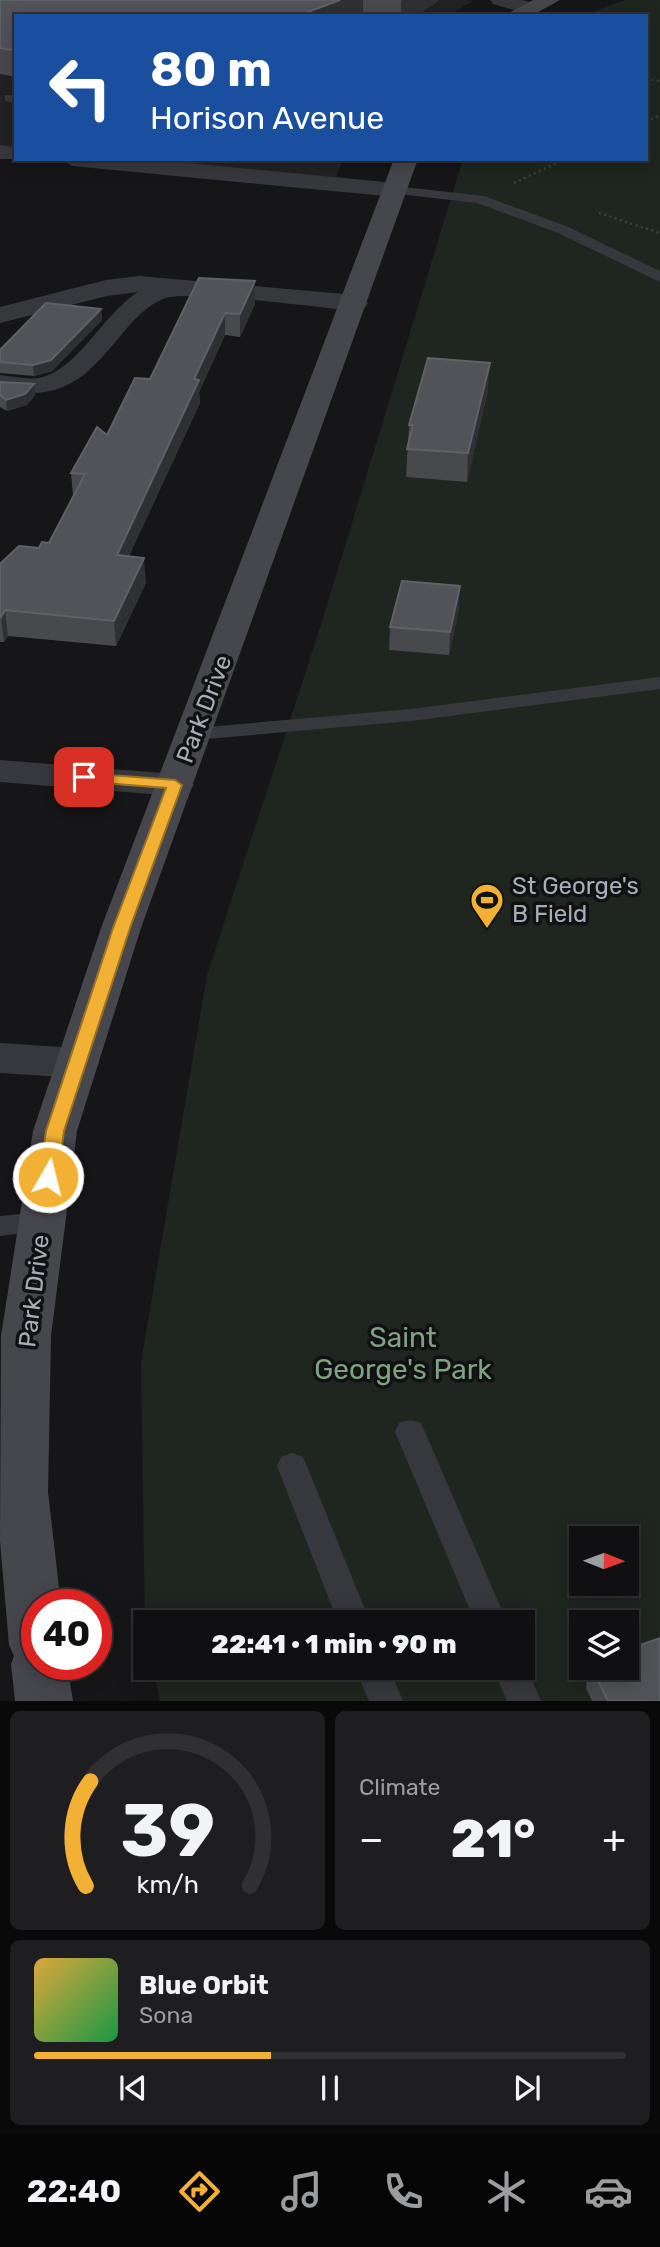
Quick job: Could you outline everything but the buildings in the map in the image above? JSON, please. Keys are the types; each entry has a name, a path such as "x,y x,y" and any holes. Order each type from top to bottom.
{"street":[{"path":"500,0 521,12 550,0"},
{"path":"113,161 401,175"},
{"name":"Park Drive","path":"32,1589 22,1492 26,1336 55,1131 121,928 401,175"},
{"path":"0,315 115,286 154,284 355,303"},
{"path":"0,383 40,386 66,378 142,298 178,288"},
{"path":"0,771 175,785"},
{"path":"0,1058 77,1063"},
{"path":"41,1680 44,1701"}],"lane":[{"path":"401,175 479,199 561,229 660,277"},
{"path":"195,734 411,715 660,683"},
{"path":"0,1226 42,1222"},
{"path":"410,1433 486,1610"},
{"path":"292,1466 349,1610"},
{"path":"377,1680 386,1701"},
{"path":"515,1680 524,1701"}],"path":[{"path":"510,185 561,161"}],"shaded area":[{"path":"0,0 473,1 451,14 14,14 14,147 0,145"},
{"path":"165,161 342,161 336,178"}],"green space":[{"name":"Saint George's Park","path":"625,0 660,0 660,1701 160,1701 156,1680 535,1680 535,1610 145,1610 141,1362 207,975 319,631 462,161 648,161 648,14 586,14"}],"place":[{"name":"St George's B Field","path":"487,930"}],"route":[{"path":"48,1177 55,1131 121,928 175,785 84,777"}]}
